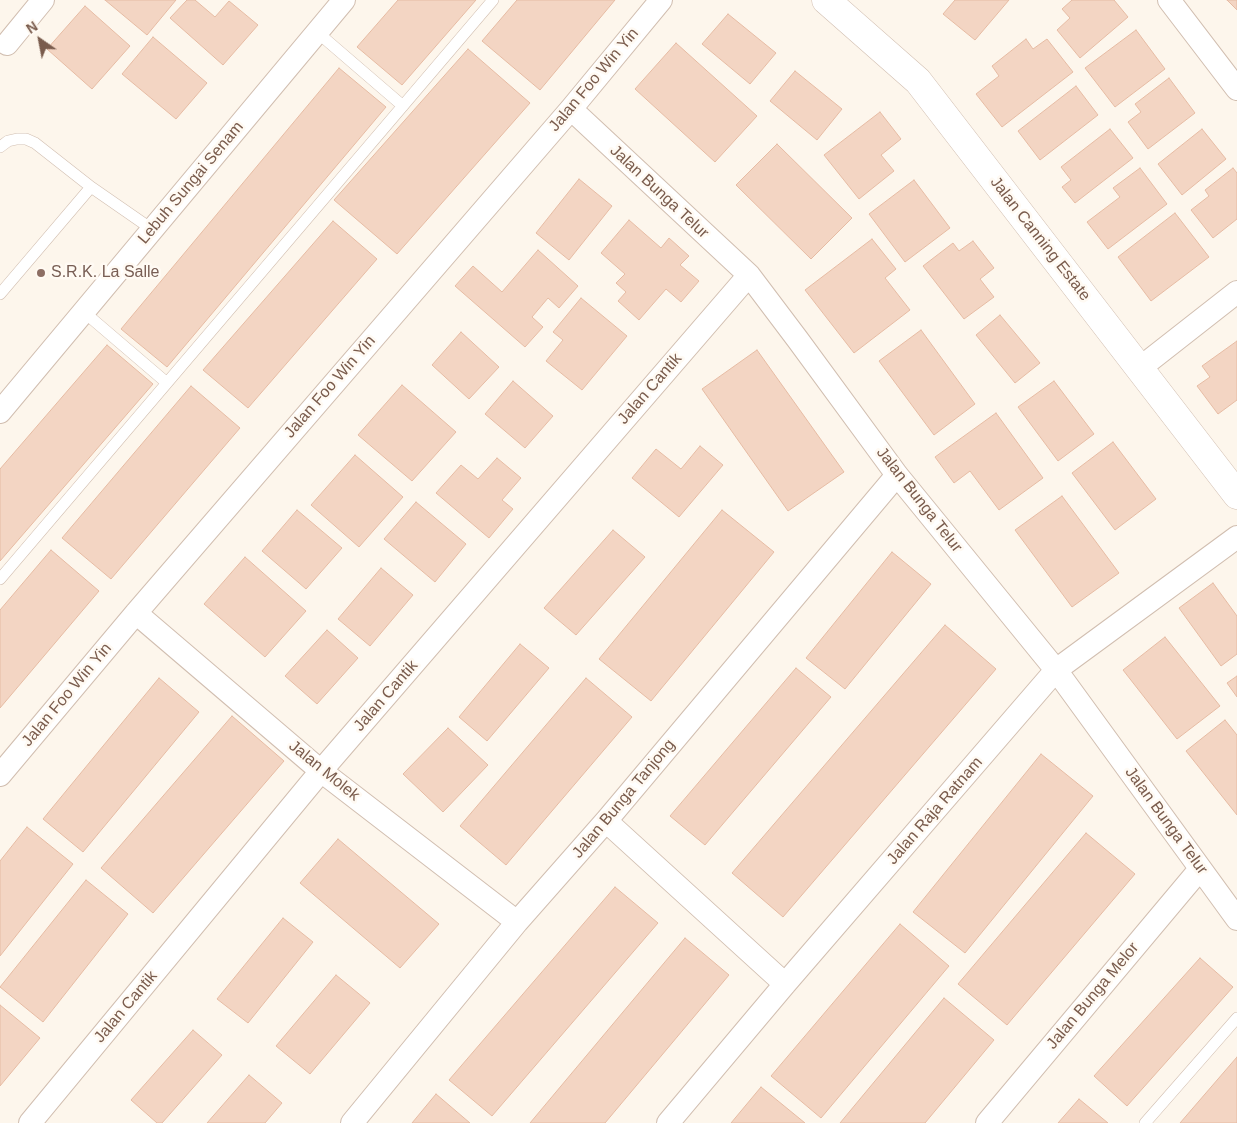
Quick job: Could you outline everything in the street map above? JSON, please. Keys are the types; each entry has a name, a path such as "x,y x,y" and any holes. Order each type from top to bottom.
{"street":[{"path":"7,44 43,0"},
{"name":"Lebuh Sungai Senam","path":"0,412 344,0"},
{"name":"Jalan Foo Win Yin","path":"2,768 570,109 661,0"},
{"name":"Jalan Canning Estate","path":"826,0 918,81 1237,495"},
{"path":"1168,0 1237,89"},
{"name":"Jalan Bunga Telur","path":"570,109 749,275 897,475 1056,670 1237,919"},
{"name":"Jalan Cantik","path":"30,1123 322,771 749,275"},
{"path":"1140,368 1237,292"},
{"name":"Jalan Bunga Tanjong","path":"352,1123 518,922 606,821 897,475"},
{"name":"Jalan Raja Ratnam","path":"668,1123 785,984 1056,670 1237,537"},
{"name":"Jalan Molek","path":"136,613 322,771 518,922"},
{"path":"606,821 785,984"},
{"name":"Jalan Bunga Melor","path":"986,1123 1200,869"}],"lane":[{"path":"0,579 493,0"},
{"path":"317,32 402,106"},
{"path":"0,147 8,141 17,139 26,139 35,143 91,187 153,230"},
{"path":"0,294 91,187"},
{"path":"84,312 167,383"},
{"path":"1145,1123 1237,1018"}],"building":[{"path":"105,0 176,0 147,35"},
{"path":"187,0 195,0 215,17 229,1 258,25 223,65 170,18"},
{"path":"398,0 476,0 402,85 357,47"},
{"path":"517,0 615,0 540,90 482,41"},
{"path":"955,0 1009,0 975,40 943,14"},
{"path":"1072,0 1114,0 1128,17 1080,58 1057,30 1070,18 1062,9"},
{"path":"1227,0 1237,0 1237,10"},
{"path":"85,6 130,46 92,89 47,49"},
{"path":"728,14 776,53 750,84 702,44"},
{"path":"1136,30 1165,69 1115,107 1085,68"},
{"path":"153,37 207,83 176,119 122,74"},
{"path":"1026,39 1033,49 1047,39 1073,72 1002,127 976,94 999,76 992,66"},
{"path":"676,43 757,116 715,162 635,89"},
{"path":"468,49 530,103 397,254 334,200"},
{"path":"339,68 386,107 167,367 121,329"},
{"path":"795,71 842,109 817,140 770,101"},
{"path":"1169,78 1195,113 1148,149 1128,122 1141,112 1135,104"},
{"path":"1076,86 1098,115 1040,160 1018,131"},
{"path":"880,112 901,139 881,155 894,171 859,199 824,155"},
{"path":"1110,129 1133,158 1075,203 1062,187 1071,180 1061,167"},
{"path":"1202,129 1226,159 1182,195 1158,164"},
{"path":"777,144 852,218 811,259 736,185"},
{"path":"1140,168 1167,204 1108,249 1087,222 1120,197 1113,188"},
{"path":"1233,168 1237,173 1237,219 1213,238 1191,210 1209,196 1205,190"},
{"path":"579,179 612,206 569,260 536,233"},
{"path":"914,180 950,228 905,262 869,214"},
{"path":"1175,213 1209,257 1151,301 1118,257"},
{"path":"629,220 661,248 669,238 689,256 680,265 699,281 681,302 666,289 639,320 618,301 626,292 616,283 625,274 601,253"},
{"path":"333,221 377,259 248,408 203,370"},
{"path":"872,239 896,269 885,278 910,310 854,353 805,290"},
{"path":"973,241 994,268 980,279 994,297 964,319 923,266 953,243 959,251"},
{"path":"538,250 578,286 559,308 548,298 532,317 543,327 525,347 455,286 473,266 502,292"},
{"path":"581,298 627,336 582,390 546,361 563,340 553,332"},
{"path":"1000,315 1040,363 1015,383 976,335"},
{"path":"921,330 975,404 934,435 879,361"},
{"path":"461,332 499,367 469,399 432,365"},
{"path":"1237,341 1237,400 1218,414 1197,386 1210,377 1202,366"},
{"path":"107,345 153,384 0,561 0,469"},
{"path":"757,350 844,472 788,511 702,389"},
{"path":"513,381 553,416 525,448 485,414"},
{"path":"1054,381 1094,434 1058,461 1018,407"},
{"path":"402,385 456,432 412,481 358,435"},
{"path":"191,386 240,428 111,579 62,538"},
{"path":"996,413 1043,478 999,510 970,471 954,483 935,457"},
{"path":"1113,442 1156,499 1115,530 1072,473"},
{"path":"700,446 723,465 679,517 632,478 656,449 681,469"},
{"path":"355,455 403,497 359,547 311,505"},
{"path":"497,458 521,478 502,500 513,509 489,538 436,493 461,465 478,479"},
{"path":"1062,496 1119,573 1072,607 1015,530"},
{"path":"416,502 466,544 435,582 384,539"},
{"path":"297,510 342,548 306,589 262,551"},
{"path":"722,510 774,552 651,701 599,659"},
{"path":"613,530 645,557 576,635 544,608"},
{"path":"51,550 99,591 0,708 0,610"},
{"path":"892,552 931,584 845,689 806,658"},
{"path":"245,557 306,611 265,657 204,604"},
{"path":"381,568 413,595 370,646 338,619"},
{"path":"1213,583 1237,616 1237,654 1221,666 1179,608"},
{"path":"945,625 996,669 783,917 732,873"},
{"path":"327,630 358,658 317,704 285,676"},
{"path":"1165,637 1220,706 1177,739 1123,670"},
{"path":"520,644 549,668 487,741 459,717"},
{"path":"796,668 831,697 705,845 670,816"},
{"path":"1237,676 1237,697 1227,683"},
{"path":"159,678 199,712 83,852 43,819"},
{"path":"586,678 632,717 506,865 460,826"},
{"path":"232,716 284,761 153,913 101,868"},
{"path":"1225,720 1237,735 1237,815 1186,751"},
{"path":"448,728 488,765 443,812 403,774"},
{"path":"1041,754 1093,796 965,953 913,912"},
{"path":"27,827 73,864 0,956 0,861"},
{"path":"1086,833 1135,874 1007,1025 958,984"},
{"path":"338,839 439,924 400,968 300,883"},
{"path":"86,880 128,914 43,1022 0,987"},
{"path":"615,887 658,923 492,1116 449,1080"},
{"path":"283,918 313,942 248,1023 217,999"},
{"path":"900,924 949,966 821,1118 771,1076"},
{"path":"685,938 729,975 605,1123 530,1123"},
{"path":"1200,958 1233,987 1127,1106 1094,1076"},
{"path":"336,975 370,1003 310,1074 276,1046"},
{"path":"944,998 994,1040 925,1123 840,1123"},
{"path":"0,1005 40,1038 0,1086"},
{"path":"193,1030 222,1055 162,1123 157,1123 131,1100"},
{"path":"1237,1057 1237,1123 1180,1123"},
{"path":"249,1075 282,1103 265,1123 207,1123"},
{"path":"761,1087 805,1123 731,1123"},
{"path":"436,1094 470,1123 412,1123"},
{"path":"1079,1099 1108,1123 1058,1123"}],"place":[{"name":"S.R.K. La Salle","path":"41,273"}]}
